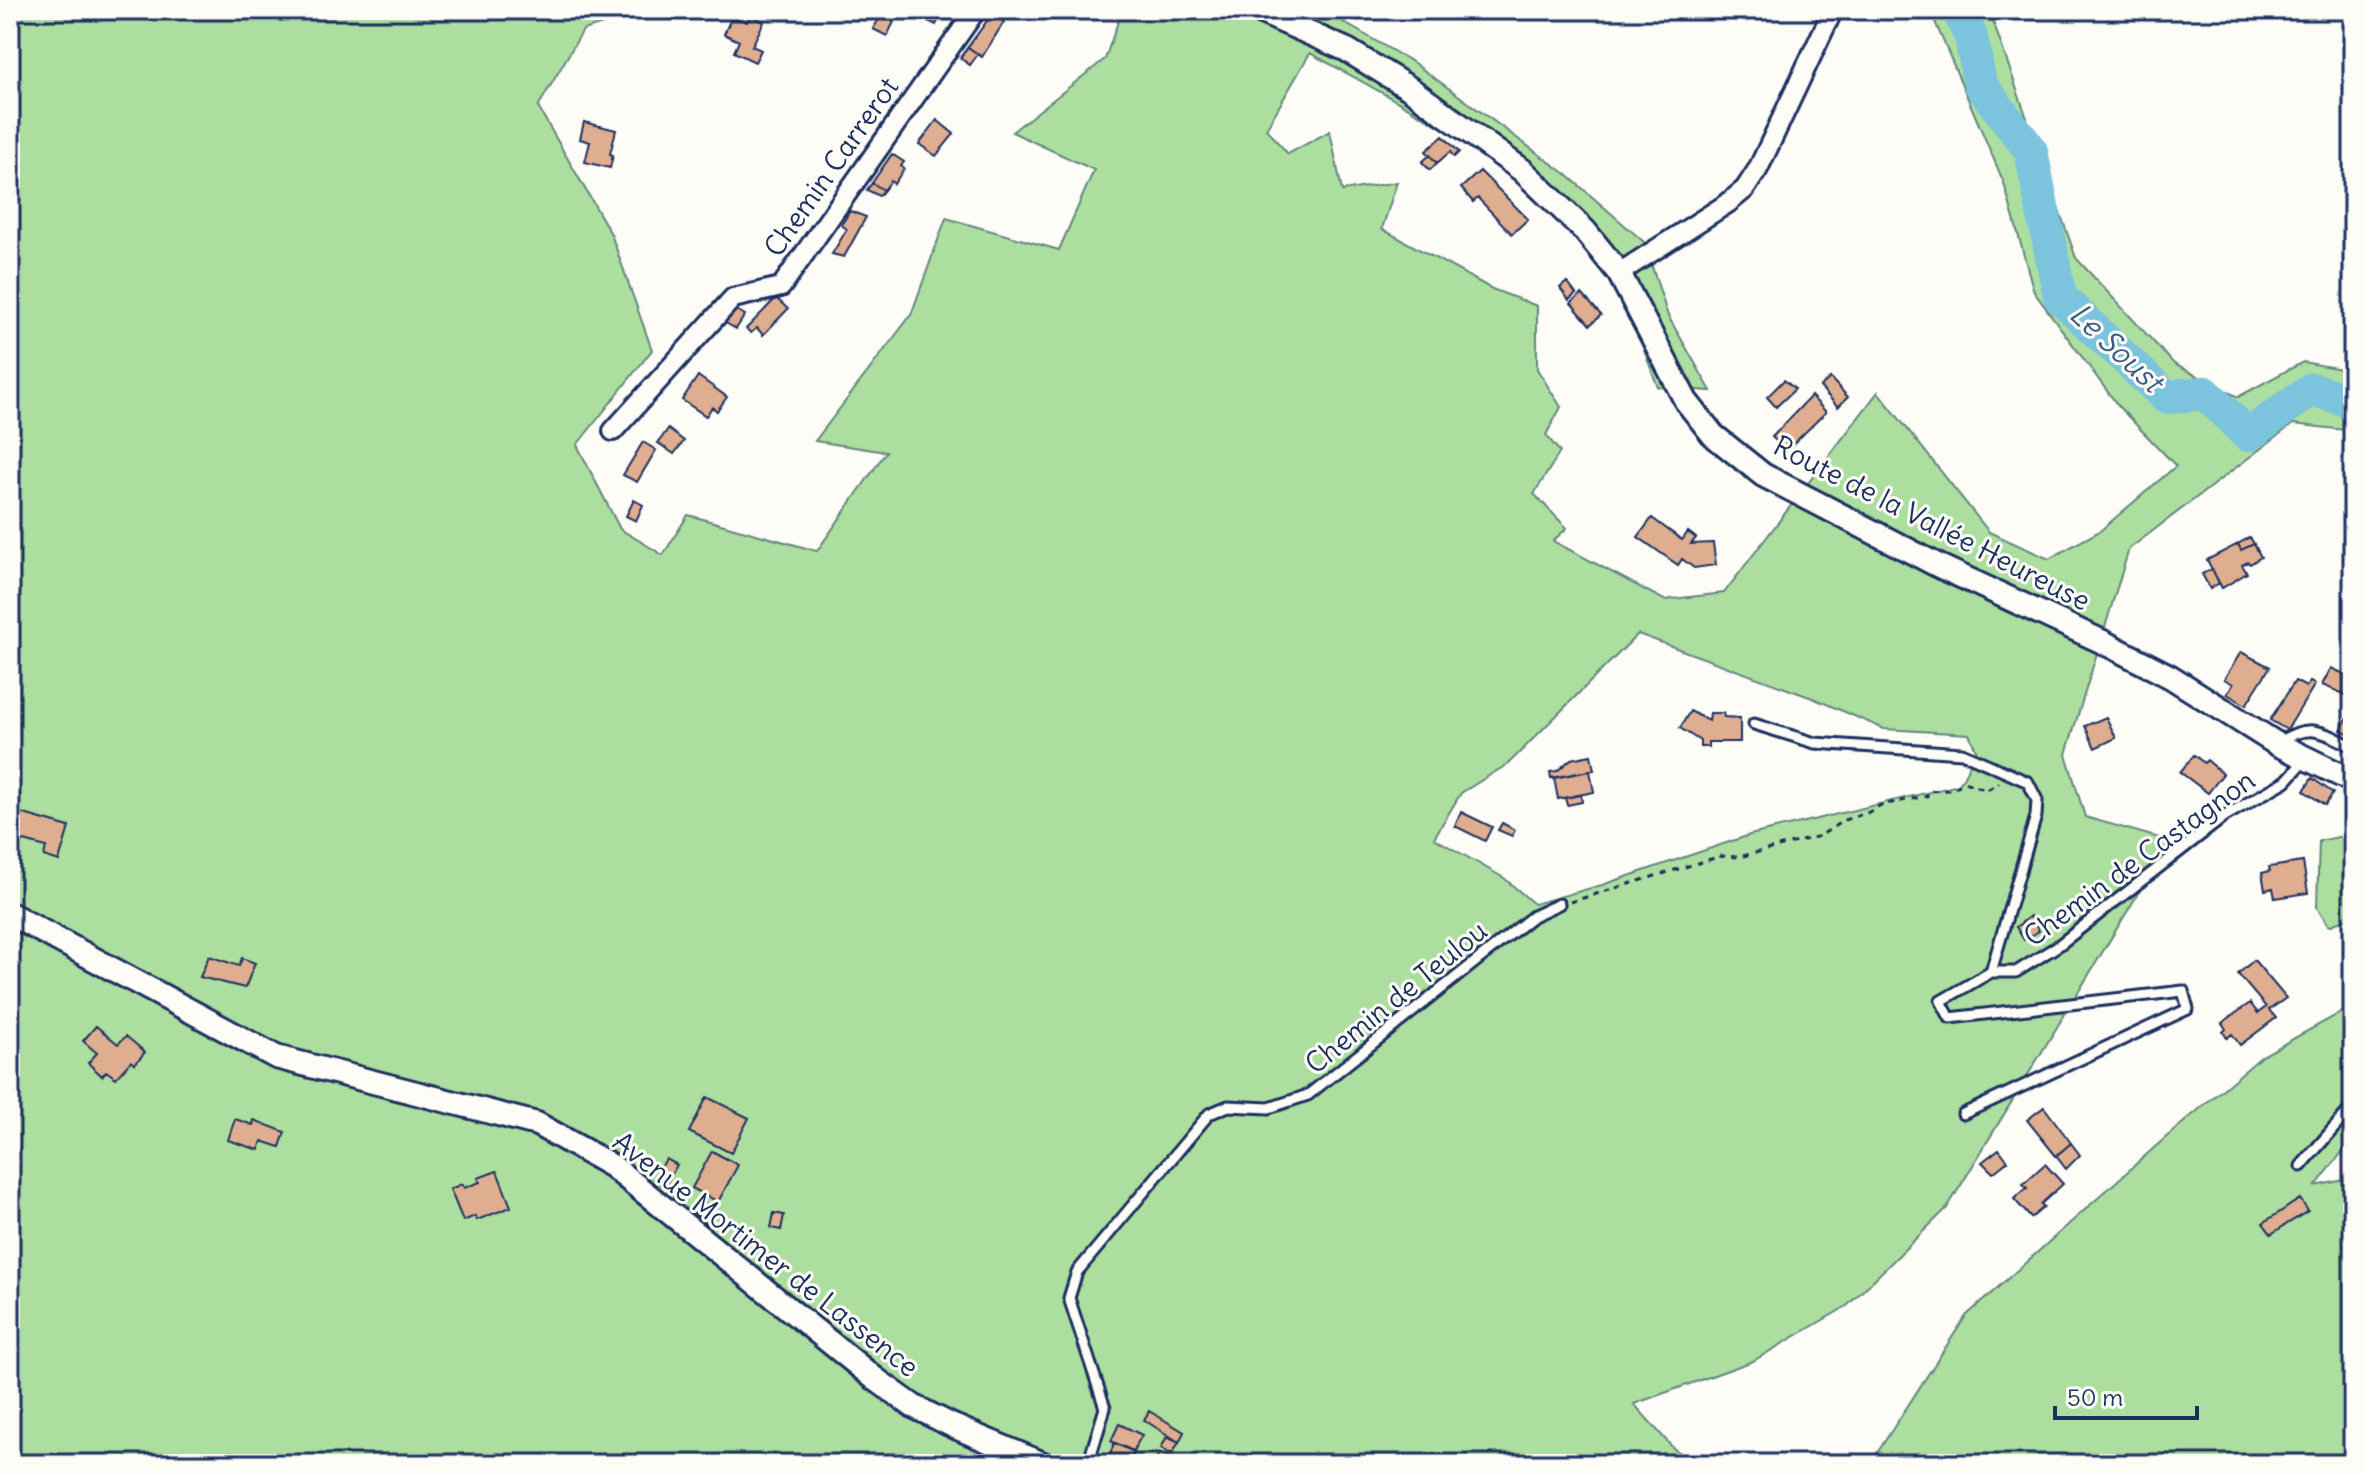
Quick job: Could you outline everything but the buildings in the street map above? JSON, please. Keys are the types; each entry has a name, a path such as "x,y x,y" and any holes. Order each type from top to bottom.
{"street":[{"name":"Chemin Carrerot","path":"613,431 733,298 781,287 976,10"},
{"name":"Route de la Vallée Heureuse","path":"1257,10 1347,50 1409,88 1522,170 1585,231 1619,273 1686,401 1713,435 1763,475 1840,517 2171,677 2277,744 2353,781"},
{"path":"1619,273 1745,189 1758,169 1833,10"},
{"name":"Avenue Mortimer de Lassence","path":"10,914 276,1057 537,1124 612,1166 874,1378 913,1406 1043,1464"}],"lane":[{"path":"1754,724 1815,743 1962,753 2028,782 2037,800 2036,816 1991,972"},
{"path":"2277,744 2296,731 2323,731 2353,747"},
{"name":"Chemin de Castagnon","path":"1963,1114 2188,1009 2183,991 1950,1018 1941,1001 1991,972 2016,972 2059,945 2225,816 2286,781 2306,759"},
{"name":"Chemin de Teulou","path":"1088,1464 1105,1408 1069,1298 1077,1272 1087,1259 1209,1114 1228,1106 1269,1108 1308,1095 1533,916 1559,904"},
{"path":"2301,1166 2353,1106"}],"path":[{"path":"1559,904 1721,856 1739,857 1820,836 1844,820 1881,805 1927,796 1928,791 1951,790 1964,782 1987,790"}],"green space":[{"path":"10,10 648,10 583,30 538,107 611,234 652,350 577,445 620,529 663,555 688,515 817,551 886,452 815,441 911,315 946,218 1059,250 1094,170 1012,132 1105,59 1122,10 1322,10 1414,63 1566,174 1644,242 1668,316 1711,391 1658,387 1619,290 1587,247 1537,196 1507,172 1411,109 1310,53 1266,129 1288,154 1330,131 1342,191 1397,182 1382,229 1492,289 1537,306 1537,369 1561,407 1546,435 1560,452 1534,494 1567,528 1553,541 1664,600 1724,593 1878,392 1989,532 2049,559 2100,531 2176,466 2119,407 2034,292 2004,183 1930,10 1989,10 2076,258 2174,364 2238,397 2303,362 2353,371 2353,431 2293,424 2129,549 2066,754 2085,817 2170,841 1947,1208 1847,1306 1753,1361 1634,1404 1673,1448 1695,1464 10,1464","holes":["1638,634 1815,699 1884,729 1969,734 1977,752 1959,785 1750,835 1602,885 1534,904 1504,878 1434,838 1461,793 1508,764"]},
{"path":"2353,834 2353,916 2329,926 2317,907 2319,841"},
{"path":"2353,1006 2353,1138 2316,1186 2353,1178 2353,1464 1870,1464 1966,1316 2262,1056"}],"waterway":[{"name":"Le Soust","path":"1958,10 1971,37 1980,84 2031,151 2060,297 2166,397 2205,393 2248,435 2312,389 2353,405"}]}
